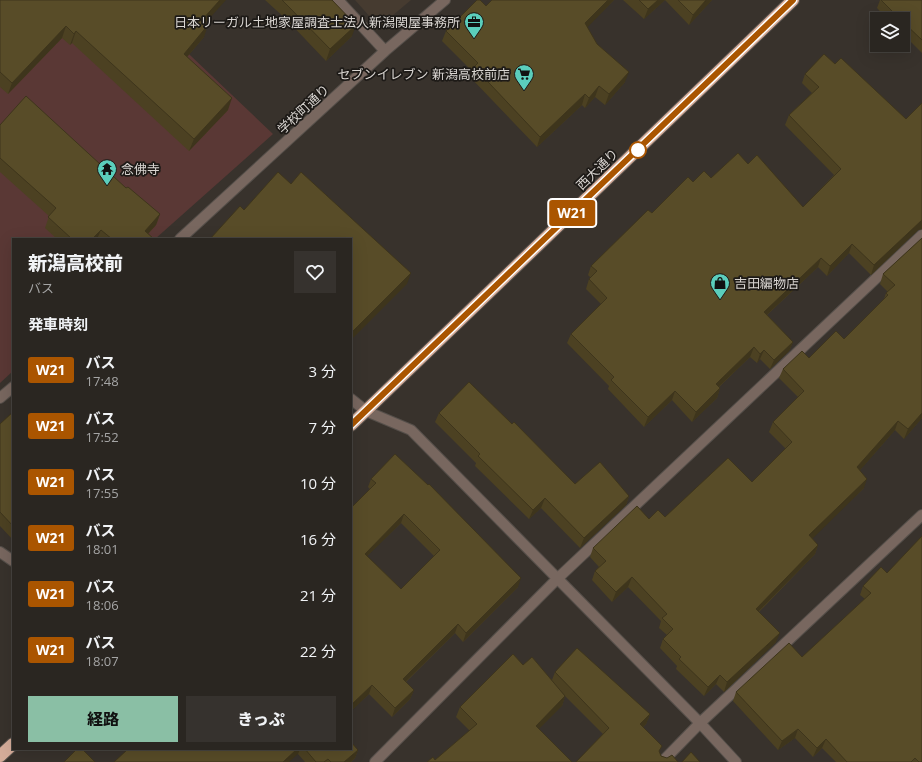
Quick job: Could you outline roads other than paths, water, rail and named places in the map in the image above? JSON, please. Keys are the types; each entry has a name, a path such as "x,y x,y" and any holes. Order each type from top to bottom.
{"highway":[{"name":"西大通り","path":"352,424 793,0"},
{"path":"0,756 12,745"}],"street":[{"path":"338,0 385,51"},
{"name":"学校町通り","path":"181,238 385,51 445,0"},
{"path":"375,762 557,579 922,235"},
{"path":"0,398 12,388"},
{"path":"352,400 366,411 411,430 700,723 736,762"},
{"path":"662,762 700,723 922,515"},
{"path":"0,552 12,560"}],"place":[{"name":"日本リーガル土地家屋調査士法人新潟関屋事務所","path":"474,39"},
{"name":"セブンイレブン 新潟高校前店","path":"524,91"},
{"name":"念佛寺","path":"107,186"},
{"name":"吉田編物店","path":"720,300"}]}
